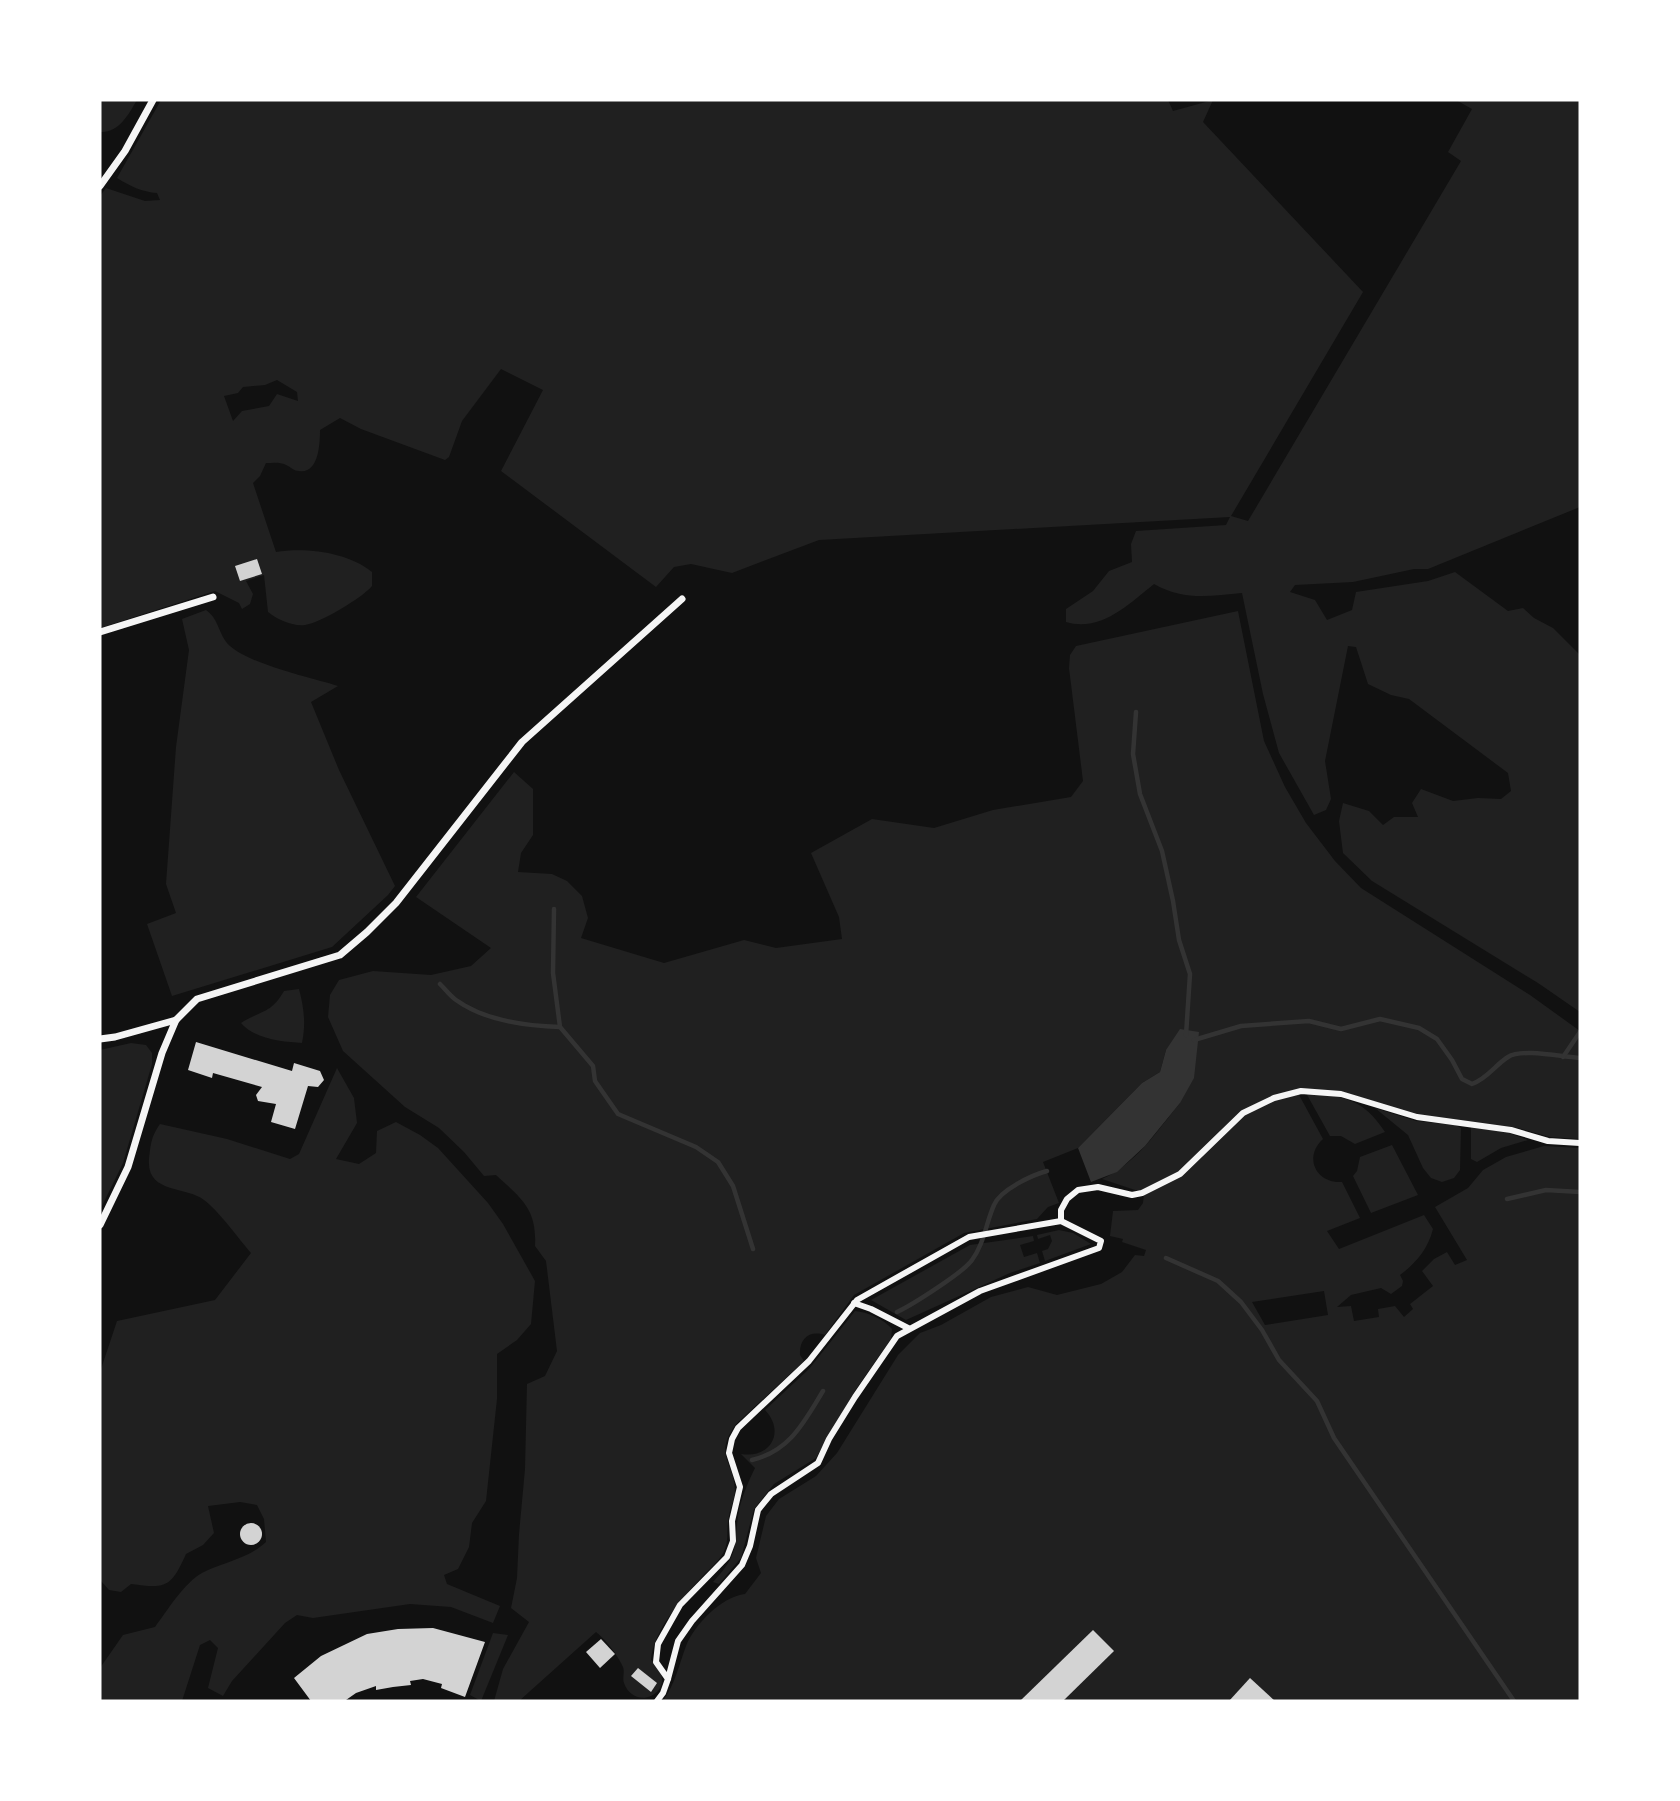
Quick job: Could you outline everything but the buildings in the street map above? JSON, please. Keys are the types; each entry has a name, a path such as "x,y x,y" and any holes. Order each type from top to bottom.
{"street":[{"path":"100,186 125,151 153,100"},
{"path":"100,632 213,597"},
{"path":"100,1225 128,1167 162,1053 176,1020 197,999 340,954 367,932 396,903 522,742 682,599"},
{"path":"100,1039 176,1020"},
{"path":"1061,1221 1061,1210 1067,1199 1078,1190 1098,1187 1132,1195 1142,1193 1180,1174 1243,1113 1274,1098 1301,1091 1341,1094 1417,1117 1511,1130 1548,1141 1580,1143"},
{"path":"657,1701 668,1679 678,1641 692,1621 742,1565 750,1546 758,1510 771,1494 818,1463 855,1397 897,1336 980,1291 1099,1248 1099,1240 1061,1221 969,1237 854,1303 808,1361 738,1428 732,1439 729,1453 740,1487 732,1521 733,1541 727,1557 680,1605 658,1644 656,1661 668,1679"},
{"path":"854,1303 872,1309 908,1328"}],"shaded area":[{"path":"100,100 137,100 118,126 107,132 100,132"},
{"path":"161,100 1168,100 1173,111 1213,100 1203,122 1363,292 1231,516 1248,521 1461,161 1448,152 1472,109 1456,100 1580,100 1580,507 1428,569 1414,569 1353,582 1295,585 1290,592 1315,600 1327,620 1352,610 1356,592 1428,581 1455,572 1508,611 1523,608 1534,618 1553,628 1580,655 1580,1012 1538,983 1372,881 1343,853 1339,821 1343,803 1369,811 1383,825 1394,817 1418,817 1412,803 1421,789 1453,801 1501,799 1511,791 1508,773 1409,699 1391,695 1368,684 1356,647 1348,646 1325,761 1331,799 1326,810 1314,815 1279,753 1263,694 1242,593 1187,595 1154,584 1124,608 1102,620 1079,624 1066,622 1066,609 1093,591 1109,571 1132,562 1131,544 1136,531 1226,525 1230,517 819,540 732,573 691,564 674,567 656,587 501,471 543,390 501,369 462,421 449,457 445,460 361,429 340,418 320,430 317,456 311,468 297,471 282,463 266,463 253,483 276,552 300,550 326,553 351,560 372,572 372,586 350,603 312,623 291,624 268,612 264,575 246,581 253,594 250,604 242,609 239,603 215,591 100,628 100,196 106,188 145,201 160,200 157,193 136,188 117,178","holes":["277,380 297,392 298,401 277,394 269,406 242,411 233,421 224,396 238,393 243,387 265,385"]},
{"path":"206,610 214,618 226,642 240,653 266,665 338,686 311,702 339,770 395,886 332,947 172,996 147,924 176,913 166,884 176,747 189,650 182,619"},
{"path":"1238,611 1264,741 1285,787 1306,823 1335,861 1361,888 1530,995 1580,1031 1580,1139 1550,1137 1518,1128 1417,1114 1343,1092 1302,1089 1241,1112 1178,1173 1141,1192 1102,1179 1136,1156 1180,1103 1166,1050 1160,1072 1142,1083 1078,1148 1043,1162 1059,1203 1048,1207 1037,1219 964,1233 854,1295 825,1335 814,1334 803,1340 800,1355 804,1361 736,1424 729,1435 725,1451 735,1490 726,1545 718,1561 677,1605 657,1638 651,1660 661,1673 662,1683 656,1692 643,1698 628,1691 623,1681 624,1669 621,1662 596,1632 519,1701 494,1701 503,1669 529,1622 511,1608 517,1578 525,1469 527,1384 545,1376 557,1351 546,1261 535,1246 530,1214 513,1191 496,1175 484,1176 439,1128 405,1107 343,1051 328,1017 330,995 339,980 373,971 431,975 471,966 491,948 416,897 514,772 533,789 533,835 521,853 518,872 552,874 567,881 582,896 588,918 581,938 664,963 744,940 776,948 842,939 839,917 811,853 872,819 934,828 993,810 1071,797 1083,781 1069,668 1070,655 1076,646"},
{"path":"299,989 304,1016 302,1043 261,1036 241,1023 270,1008 284,991"},
{"path":"1180,1029 1199,1032 1194,1078 1180,1103 1145,1146 1117,1172 1091,1182 1078,1148 1142,1083 1160,1072 1166,1050"},
{"path":"131,1043 146,1045 152,1053 152,1064 123,1163 100,1210 100,1050"},
{"path":"337,1068 354,1098 357,1123 336,1159 359,1164 376,1153 377,1131 396,1122 420,1135 438,1148 488,1203 535,1281 531,1324 517,1340 497,1354 497,1399 486,1501 472,1523 469,1547 458,1569 444,1575 447,1584 500,1606 493,1623 451,1607 410,1604 313,1618 297,1615 285,1623 232,1681 223,1696 208,1688 218,1648 210,1640 200,1645 182,1701 100,1701 100,1668 123,1635 155,1627 195,1578 259,1548 266,1542 264,1519 257,1505 240,1502 208,1506 214,1533 203,1545 186,1554 176,1573 166,1583 153,1586 131,1584 121,1592 109,1590 101,1581 100,1372 117,1321 215,1300 251,1253 204,1200 160,1184 154,1178 149,1159 153,1137 160,1124 227,1139 290,1159 299,1154"},
{"path":"1298,1093 1323,1139 1314,1154 1315,1168 1325,1179 1342,1182 1360,1218 1327,1231 1339,1249 1424,1215 1433,1229 1421,1255 1400,1275 1402,1286 1391,1294 1381,1288 1351,1295 1337,1307 1351,1306 1354,1321 1379,1317 1378,1309 1395,1306 1404,1317 1413,1309 1410,1304 1433,1286 1422,1271 1434,1259 1447,1252 1455,1265 1467,1260 1435,1207 1468,1188 1483,1170 1506,1157 1544,1146 1580,1148 1580,1701 663,1701 674,1681 686,1646 702,1621 727,1600 745,1594 761,1573 756,1558 766,1516 779,1499 816,1476 837,1453 898,1355 920,1333 941,1325 991,1297 1028,1287 1057,1295 1101,1284 1122,1272 1135,1255 1144,1256 1146,1250 1110,1236 1113,1211 1138,1210 1144,1195 1181,1175 1244,1114 1275,1099","holes":["1324,1291 1328,1315 1265,1325 1252,1302"]},
{"path":"1306,1093 1351,1101 1369,1112 1385,1132 1355,1144 1341,1136 1330,1136"},
{"path":"1375,1108 1416,1121 1461,1128 1460,1170 1454,1178 1442,1182 1431,1178 1423,1168 1408,1135"},
{"path":"1471,1127 1509,1133 1528,1140 1501,1148 1477,1162 1471,1159"},
{"path":"1392,1145 1418,1195 1371,1213 1353,1176 1360,1157"},
{"path":"1059,1230 1073,1233 1091,1244 1045,1261 1042,1251 1048,1249 1052,1241 1050,1235 1038,1239 1037,1235"},
{"path":"1033,1236 1034,1241 1020,1245 1024,1257 1037,1253 1040,1263 1010,1273 906,1320 871,1300 970,1245"},
{"path":"855,1311 870,1314 885,1322 892,1329 891,1339 856,1389 816,1458 774,1484 754,1509 741,1558 719,1584 713,1582 731,1558 741,1504 755,1468 741,1454 760,1452 772,1442 774,1427 765,1410 809,1369"},
{"path":"493,1633 508,1635 481,1701 470,1695"}],"waterway":[{"path":"1136,712 1133,754 1140,794 1162,851 1179,940 1190,974 1186,1035"},
{"path":"554,909 553,973 560,1027"},
{"path":"440,984 456,1000 493,1018 520,1024 560,1027 593,1066 595,1081 618,1114 696,1147 718,1162 733,1186 753,1249"},
{"path":"1194,1040 1241,1026 1309,1021 1341,1029 1380,1019 1419,1028 1437,1039 1462,1079 1472,1084 1514,1054 1580,1058"},
{"path":"1563,1057 1580,1032"},
{"path":"897,1312 937,1288 972,1260 997,1199 1017,1184 1047,1171"},
{"path":"1507,1199 1546,1190 1580,1192"},
{"path":"1166,1258 1218,1281 1241,1302 1262,1330 1279,1360 1317,1401 1334,1438 1514,1701"},
{"path":"752,1460 776,1450 795,1434 823,1391"}]}
